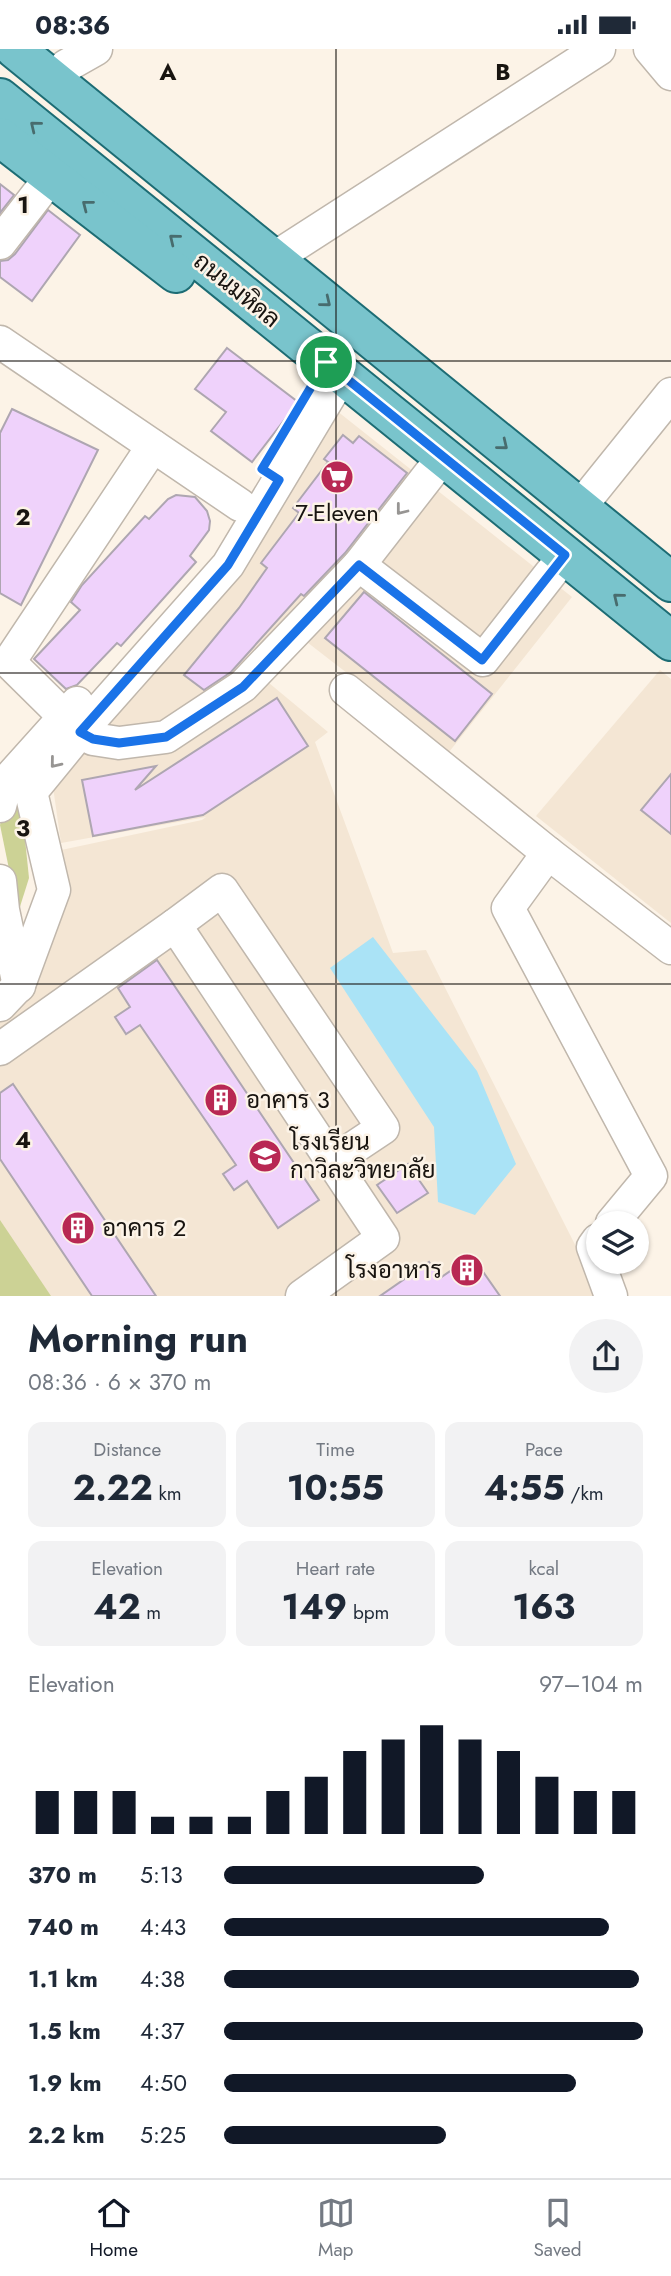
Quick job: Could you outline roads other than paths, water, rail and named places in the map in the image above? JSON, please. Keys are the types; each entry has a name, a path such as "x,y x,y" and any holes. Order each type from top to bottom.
{"main road":[{"name":"ถนนมหิดล","path":"15,49 671,582"},
{"path":"70,55 273,259"},
{"name":"ถนนมหิดล","path":"0,98 671,641"},
{"path":"0,137 266,343 334,368"}],"street":[{"path":"273,259 599,49"},
{"path":"650,49 671,74"},
{"path":"0,243 51,177"},
{"path":"0,342 240,505"},
{"path":"9,995 54,890 9,790 228,565 271,475 334,368"},
{"path":"580,507 671,394"},
{"path":"153,446 9,661 72,724 93,739 119,743 166,737 243,687 359,565 443,457"},
{"path":"72,724 212,553 240,505 271,475"},
{"path":"359,565 482,660 565,555"},
{"path":"346,690 671,948"},
{"path":"548,853 508,908 651,1176 622,1211"},
{"path":"0,881 9,995"},
{"path":"0,1049 222,890 383,1128 332,1162"},
{"path":"175,925 383,1238 302,1296"},
{"path":"9,995 44,1018"},
{"path":"603,1274 611,1296"}],"water":[{"path":"373,937 477,1071 516,1164 475,1215 438,1202 434,1127 330,968"}],"place":[{"name":"7-Eleven","path":"337,477"},
{"name":"อาคาร 3","path":"221,1100"},
{"name":"โรงเรียน กาวิละวิทยาลัย","path":"265,1156"},
{"name":"อาคาร 2","path":"78,1228"},
{"name":"โรงอาหาร","path":"467,1270"}]}
